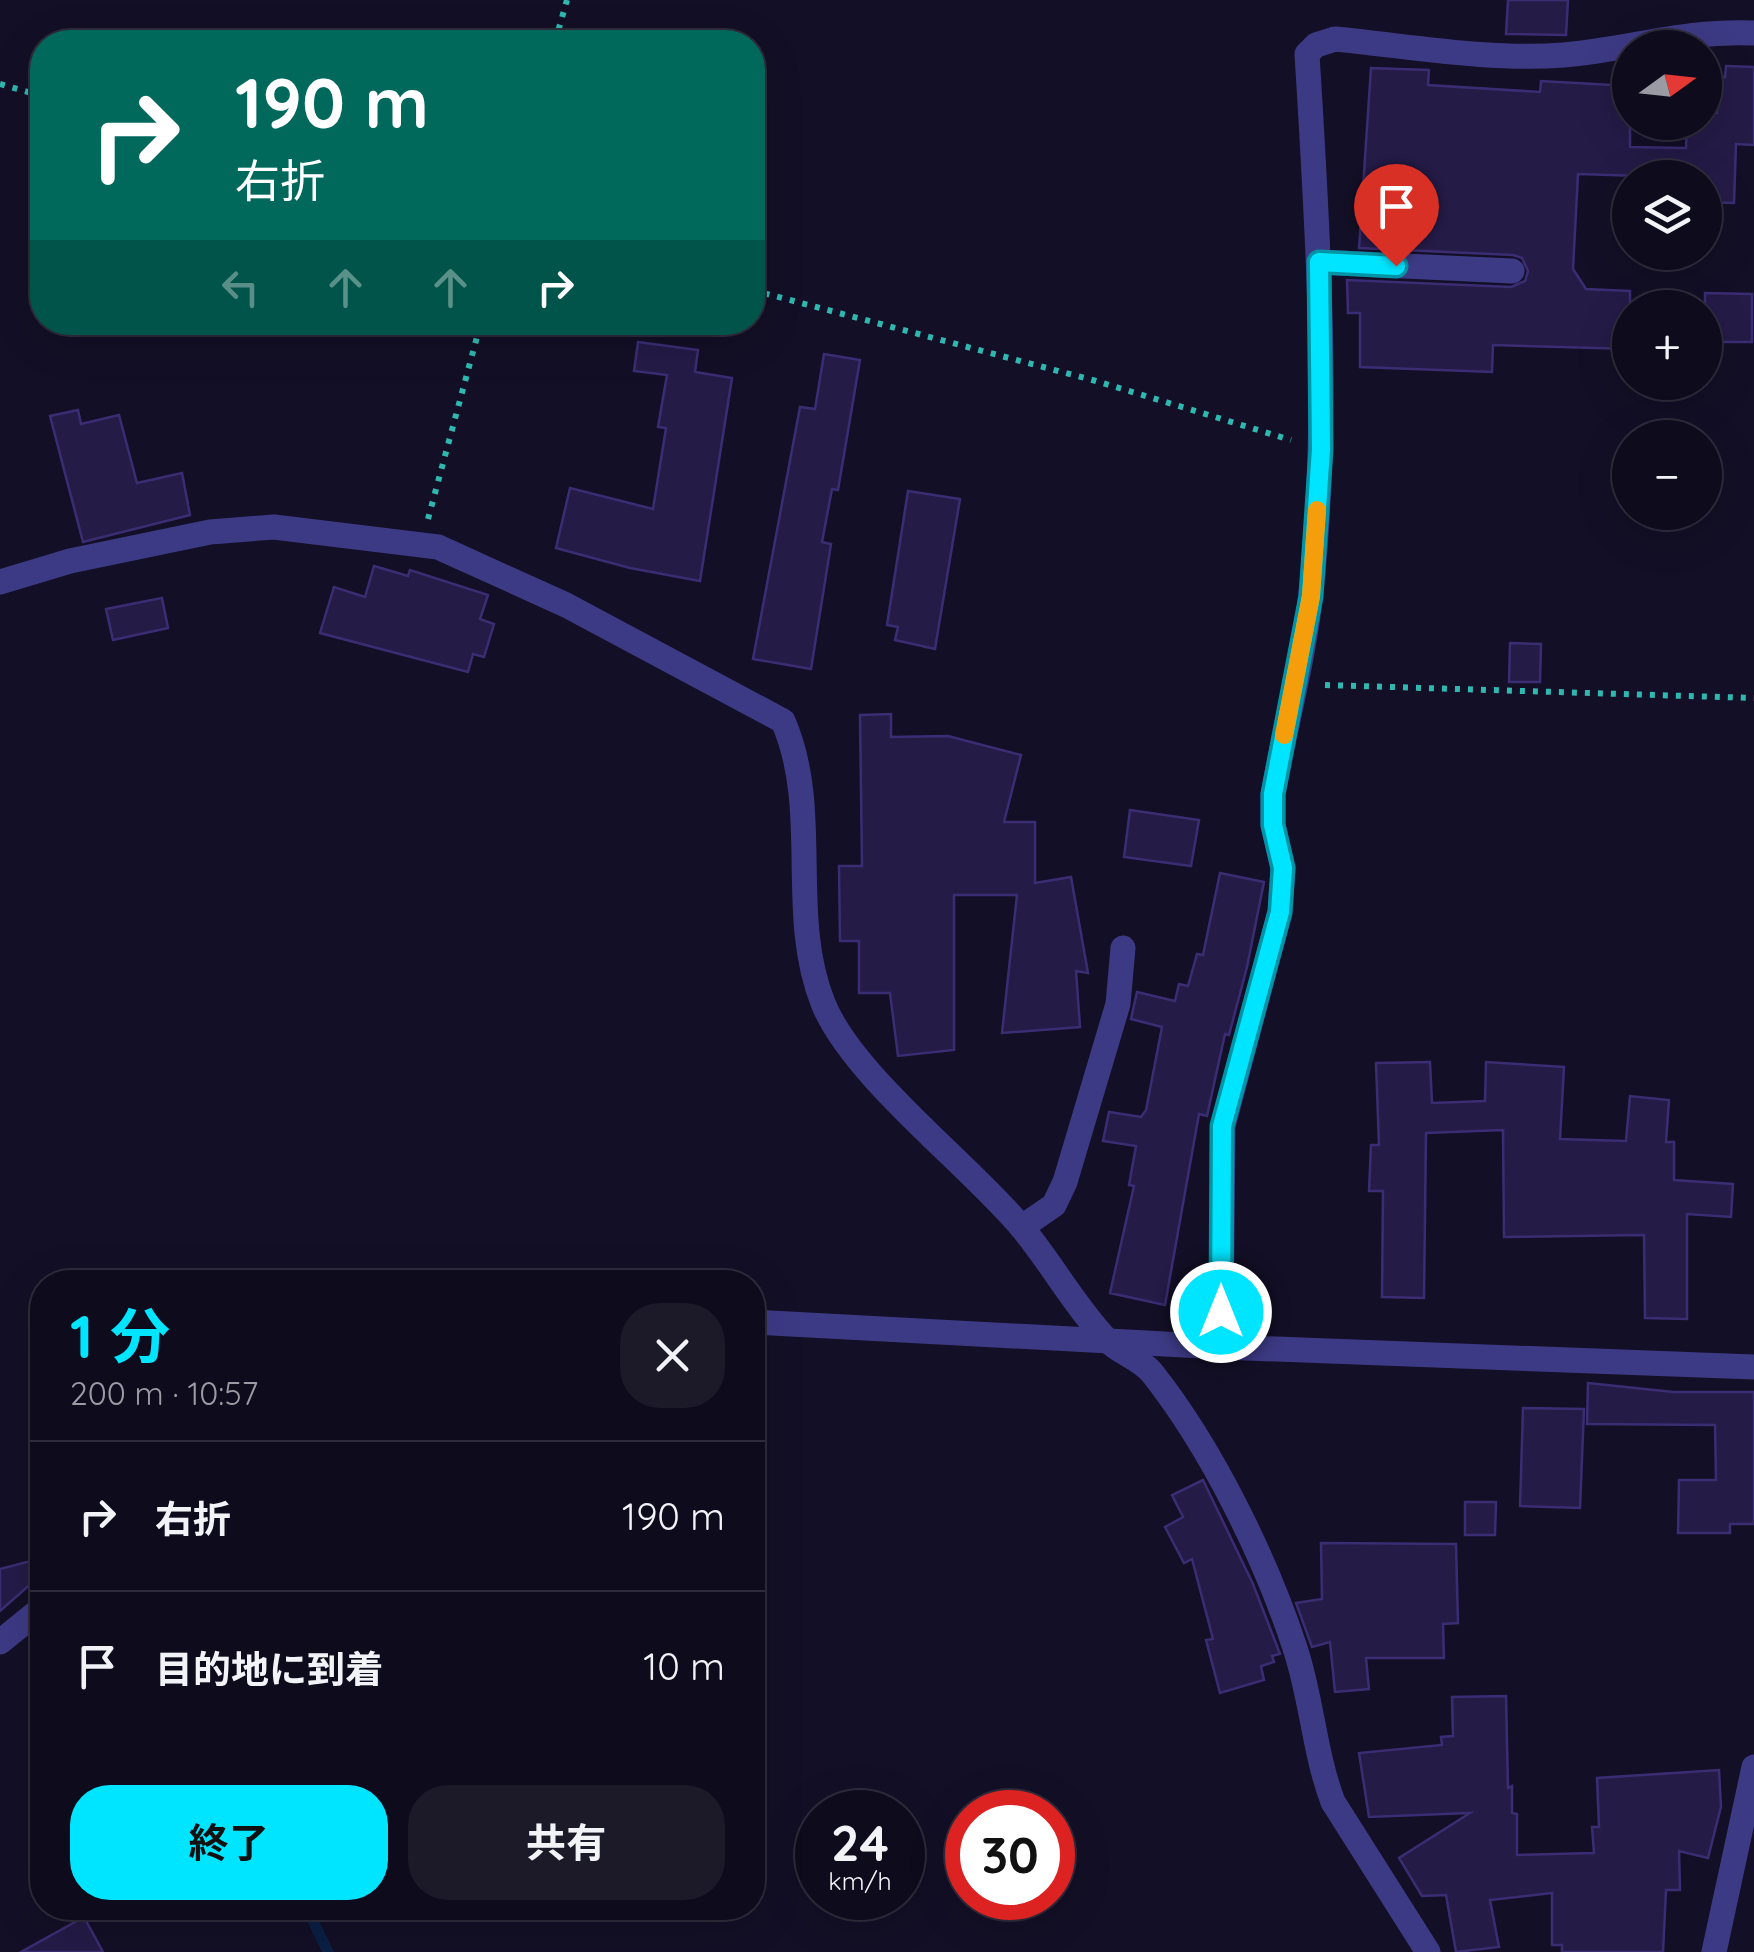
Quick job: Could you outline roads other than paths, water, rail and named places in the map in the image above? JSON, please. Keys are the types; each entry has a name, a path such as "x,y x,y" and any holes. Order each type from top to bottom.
{"street":[{"path":"1221,1347 1222,1126 1280,912 1283,868 1273,825 1273,794 1311,596 1321,449 1319,262 1307,54 1316,45 1335,39 1532,56 1704,31 1754,34"},
{"path":"1319,262 1512,271"},
{"path":"0,582 70,561 226,531 274,527 438,546 566,606 783,721 796,751 804,911 824,1005 853,1052 1022,1228 1106,1341 1150,1369 1234,1506 1294,1646 1314,1711 1322,1775 1333,1802 1428,1952"},
{"path":"1022,1228 1054,1206 1065,1182 1118,1004 1123,948"},
{"path":"765,1323 1221,1347 1754,1367"},
{"path":"0,1642 30,1618"},
{"path":"1714,1952 1754,1767"}],"waterway":[{"path":"313,1920 328,1952"}]}
